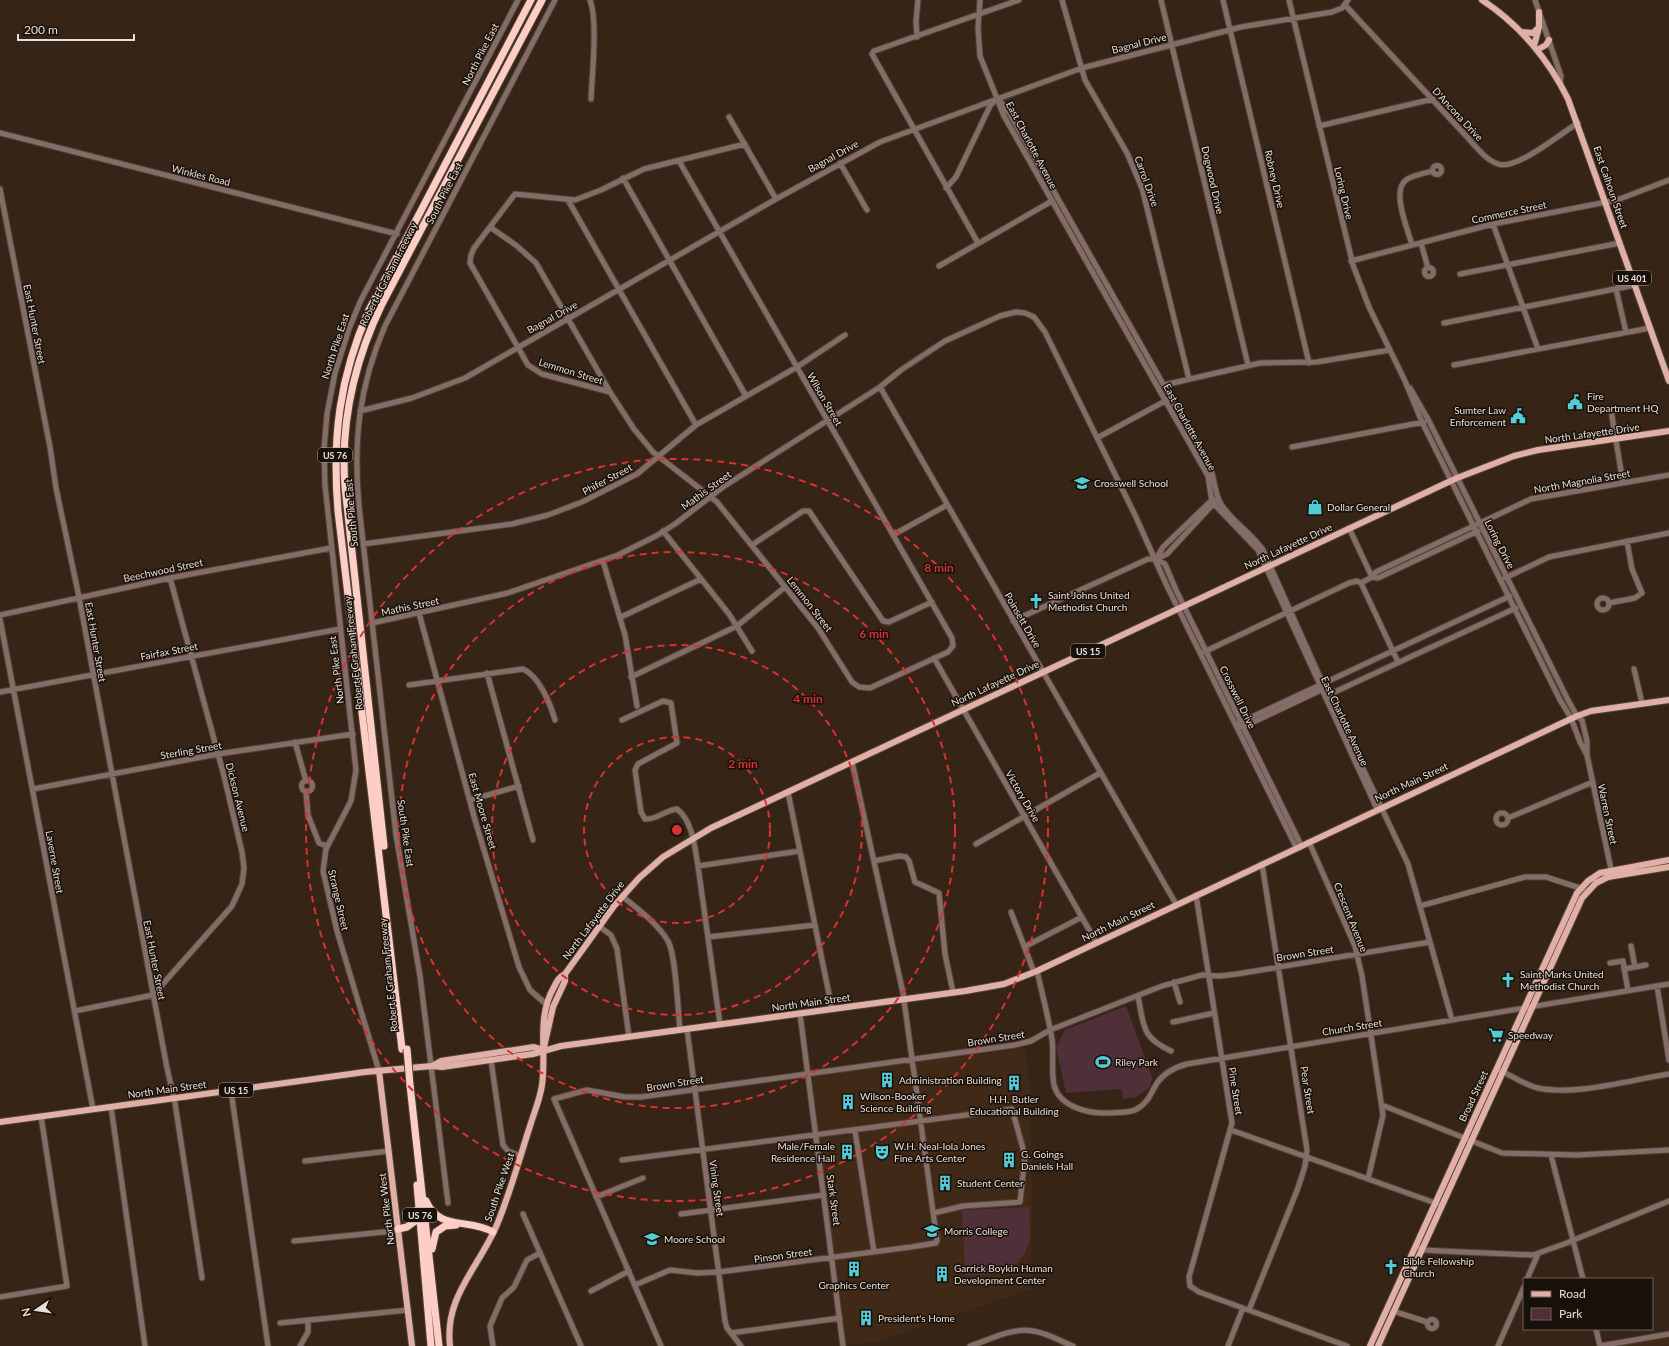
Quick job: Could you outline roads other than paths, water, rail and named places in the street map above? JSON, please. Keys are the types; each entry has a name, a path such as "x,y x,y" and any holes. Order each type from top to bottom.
{"highway":[{"name":"Robert E Graham Freeway","path":"439,1346 427,1255 393,951 338,511 335,463 338,417 349,363 369,310 532,0"},
{"name":"Robert E Graham Freeway","path":"393,951 345,487 344,443 348,404 360,356 382,304 542,0"},
{"path":"420,1190 438,1218 473,1225 493,1232"},
{"path":"398,1229 407,1227 416,1220 420,1190"},
{"path":"427,1255 436,1232 445,1226 473,1225"},
{"path":"407,1227 419,1234 427,1255"},
{"name":"Robert E Graham Freeway","path":"427,1255 431,1346"}],"main road":[{"name":"US 401","path":"1482,0 1501,14 1521,32 1535,48 1560,83"},
{"path":"1539,12 1539,27 1535,48 1546,46 1549,40"},
{"path":"1521,32 1533,33 1539,27"},
{"name":"East Calhoun Street","path":"1560,83 1578,123 1669,380"},
{"name":"North Lafayette Drive","path":"544,1050 542,1032 546,1004 563,975 622,896 652,865 692,838 1454,479 1514,456 1556,447 1669,431"},
{"name":"North Main Street","path":"544,1050 1004,984 1036,971 1574,717 1592,712 1669,700"},
{"path":"1611,873 1669,860"},
{"path":"1611,873 1669,867"},
{"name":"Broad Street","path":"1370,1346 1438,1204 1499,1070 1524,1008 1575,897 1581,888 1596,875 1611,873"},
{"name":"Broad Street","path":"1499,1070 1532,1006 1582,898 1596,882 1611,873"},
{"path":"544,1050 552,1007 565,981 563,975"},
{"path":"432,1066 441,1061 534,1047 544,1050"},
{"path":"432,1066 442,1067 492,1060 533,1054 544,1050"},
{"name":"South Pike West","path":"450,1346 449,1326 455,1301 493,1232 508,1199 542,1086 544,1050"},
{"name":"North Main Street","path":"0,1122 379,1070 432,1066"},
{"name":"North Pike West","path":"379,1070 412,1346"},
{"name":"Broad Street","path":"1378,1346 1418,1247"}],"street":[{"name":"North Pike East","path":"352,734 331,548 324,461 325,426 331,388 342,349 354,317 518,0"},
{"name":"South Pike East","path":"448,1203 420,976 396,835 363,544 356,460 360,412 369,370 385,326 555,0"},
{"path":"590,0 593,9 594,22 591,99"},
{"path":"917,37 916,22 918,0"},
{"name":"East Charlotte Avenue","path":"980,0 978,36 980,56 1004,116 1206,472 1212,502 1254,545 1268,566"},
{"path":"978,243 913,130 872,54 874,51 1019,0"},
{"name":"Carrol Drive","path":"1062,0 1085,80 1127,153 1142,188 1189,379"},
{"name":"Dogwood Drive","path":"1161,0 1248,365"},
{"name":"Robney Drive","path":"1223,0 1309,363"},
{"name":"Loring Drive","path":"1289,0 1351,261 1361,289 1405,381 1422,422 1479,523 1521,606 1574,717"},
{"path":"1345,5 1348,0"},
{"name":"East Calhoun Street","path":"1535,0 1561,76 1560,83"},
{"name":"Bagnal Drive","path":"360,412 412,398 446,386 475,373 568,318 871,146 1082,68 1230,30 1332,12 1339,10 1345,5"},
{"name":"D'Ancona Drive","path":"1345,5 1486,156 1499,165 1517,162 1578,123"},
{"path":"946,188 956,177 990,106 998,98"},
{"name":"East Charlotte Avenue","path":"998,98 1010,114 1212,470 1218,498 1226,511 1257,541 1321,686 1379,808 1408,864 1452,1020"},
{"path":"1319,126 1433,99"},
{"path":"729,117 776,199"},
{"name":"Winkles Road","path":"0,133 397,234"},
{"path":"696,425 568,200 578,199 601,190 644,169 744,144"},
{"name":"Wilson Street","path":"679,161 952,638 953,646 948,652 934,658"},
{"path":"840,163 867,210"},
{"path":"1412,245 1400,200 1399,190 1403,182 1408,178 1433,171"},
{"path":"623,178 746,396"},
{"name":"Commerce Street","path":"1351,261 1493,224 1618,200 1669,180"},
{"name":"East Hunter Street","path":"0,189 49,441 56,488 79,597 92,675 153,995 174,1098 202,1278"},
{"name":"Lemmon Street","path":"568,200 515,194 474,248 471,255 470,263 528,365 539,373 610,392 641,439 657,456 717,502 822,633 852,682 863,688 875,687 934,658"},
{"path":"939,266 1052,201"},
{"path":"1493,224 1538,349"},
{"path":"490,227 517,246 536,263 610,392"},
{"path":"1421,243 1428,268"},
{"path":"1460,274 1620,243"},
{"path":"1444,322 1635,285"},
{"path":"1616,289 1626,332"},
{"name":"Mathis Street","path":"372,623 508,593 603,561 664,531 711,497 827,420 880,387 901,370 945,341 1000,316 1016,312 1022,313"},
{"name":"Crosswell Drive","path":"1022,313 1034,318 1041,324 1156,559 1165,564 1181,607 1299,846"},
{"path":"1454,365 1650,328"},
{"name":"Phifer Street","path":"363,544 493,527 548,515 582,502 623,482 642,470 696,425 797,367 846,335"},
{"path":"1164,385 1270,361 1309,363 1390,350"},
{"name":"Loring Drive","path":"1405,381 1429,421 1473,526 1514,609 1560,700 1574,717"},
{"name":"Poinsett Drive","path":"880,387 946,505 1176,904"},
{"path":"1097,438 1171,397"},
{"path":"1611,410 1623,483"},
{"path":"1292,447 1429,421"},
{"name":"North Magnolia Street","path":"1203,652 1354,582 1361,583 1372,577 1376,572 1531,499 1669,475"},
{"path":"1156,559 1163,547 1218,498"},
{"path":"1013,621 1148,559 1156,559 1167,554 1212,502"},
{"path":"893,535 946,505"},
{"path":"752,545 803,511 808,511 882,620 889,622 932,602"},
{"path":"1349,528 1372,577"},
{"name":"North Magnolia Street","path":"1372,577 1378,578 1482,529"},
{"path":"664,531 737,626 752,651"},
{"path":"1500,581 1549,557 1669,533"},
{"path":"1609,602 1635,598 1642,593 1632,569 1627,541"},
{"name":"Beechwood Street","path":"0,615 170,578 331,548"},
{"path":"603,561 621,617 637,706"},
{"name":"Dickson Avenue","path":"153,995 232,906 242,884 243,856 218,754 170,578"},
{"path":"621,617 702,579"},
{"path":"1361,583 1398,662"},
{"path":"631,677 737,626 785,587"},
{"path":"1240,725 1515,594"},
{"path":"1326,696 1521,606"},
{"name":"East Moore Street","path":"419,613 470,800 519,967 530,990 546,1004"},
{"name":"Laverne Street","path":"0,619 93,1109"},
{"name":"Fairfax Street","path":"0,692 340,629"},
{"name":"Victory Drive","path":"934,658 1096,942"},
{"path":"409,685 520,668 529,672 546,697 555,720"},
{"path":"1634,669 1642,704"},
{"path":"487,673 533,840"},
{"path":"622,720 663,701 671,703 677,743 638,764 635,770 641,812 645,819 651,820 677,809 686,819 698,866 720,1024"},
{"name":"Warren Street","path":"1574,717 1580,742 1587,755"},
{"name":"Warren Street","path":"1574,717 1582,720 1587,741 1587,755 1611,873"},
{"name":"Sterling Street","path":"33,789 218,754 352,734"},
{"name":"Strange Street","path":"352,734 356,770 353,794 346,812 327,846 323,863 324,880 337,931 379,1070"},
{"path":"295,742 306,781 302,783 301,788 306,792 308,815 319,843 327,846"},
{"path":"622,1160 856,1131 921,1122 1012,1109 1025,1156 1020,1202 963,1206 934,1213 921,1122 912,1059 904,999 852,762"},
{"path":"976,844 1100,773"},
{"path":"1508,818 1593,782"},
{"path":"470,800 519,786"},
{"path":"788,792 832,1009"},
{"name":"Crescent Avenue","path":"1308,842 1357,954 1382,1105 1382,1124 1368,1179"},
{"path":"698,866 800,851"},
{"path":"874,861 906,856 915,882 939,893 945,954 953,992"},
{"name":"Pear Street","path":"1249,1310 1292,1203 1307,1157 1306,1131 1262,864"},
{"path":"1420,906 1525,877 1546,877 1588,890"},
{"name":"Pine Street","path":"1196,895 1232,1118 1231,1130 1189,1277 1190,1286 1200,1292 1243,1308"},
{"path":"622,896 648,918 668,942 672,956 680,1030"},
{"path":"1011,912 1036,971 1050,1030"},
{"path":"1028,945 1082,917"},
{"path":"708,937 815,925"},
{"path":"600,927 611,935 617,948 629,1037"},
{"name":"Brown Street","path":"596,1197 554,1099 583,1090 631,1098 694,1088 1015,1046 1031,1041 1050,1030 1174,982 1202,975 1220,976 1430,942"},
{"path":"1631,946 1635,967"},
{"path":"1610,963 1623,961 1628,991"},
{"path":"1624,969 1646,965"},
{"path":"1174,982 1180,1002"},
{"name":"Church Street","path":"1050,1030 1054,1083 1061,1096 1071,1105 1092,1113 1133,1111 1143,1105 1149,1098 1158,1082 1173,1069 1187,1064 1669,984"},
{"path":"1657,986 1669,1060"},
{"path":"75,1011 153,995"},
{"path":"1138,996 1147,1035 1153,1042 1170,1051"},
{"path":"1173,1022 1214,1013"},
{"name":"Stark Street","path":"800,1014 843,1346"},
{"name":"Vining Street","path":"687,1029 725,1321 741,1346"},
{"path":"492,1060 503,1145 508,1151 521,1156"},
{"path":"1499,1070 1532,1086 1557,1090 1595,1087 1669,1074"},
{"path":"231,1091 268,1346"},
{"path":"1382,1105 1502,1153 1594,1155 1669,1150"},
{"path":"111,1107 146,1346"},
{"path":"0,1297 67,1286 41,1116"},
{"path":"1231,1130 1438,1204"},
{"path":"856,1131 874,1252"},
{"path":"305,1161 389,1151"},
{"path":"1551,1155 1583,1278"},
{"path":"643,1178 596,1197 661,1346"},
{"path":"681,1214 824,1195"},
{"path":"1418,1247 1441,1251 1526,1255 1538,1254 1669,1201"},
{"name":"Pinson Street","path":"635,1285 670,1270 697,1273 719,1272 936,1243 934,1213"},
{"path":"523,1214 581,1346"},
{"path":"294,1241 363,1236 398,1229"},
{"path":"493,1346 490,1326 502,1298 514,1287 527,1260 540,1253"},
{"path":"1527,1278 1538,1254"},
{"path":"591,1291 629,1271"},
{"path":"1498,1346 1523,1288"},
{"path":"1228,1346 1243,1308 1347,1346"},
{"path":"280,1323 408,1310"},
{"path":"1393,1311 1427,1322"},
{"path":"731,1332 840,1318"},
{"path":"300,1346 308,1332 308,1320"},
{"path":"970,1346 1015,1331 1025,1330 1042,1334 1073,1346"},
{"path":"1596,1330 1600,1346 1669,1334"}],"place":[{"name":"Fire Department HQ","path":"1575,402"},
{"name":"Sumter Law Enforcement","path":"1518,416"},
{"name":"Crosswell School","path":"1082,483"},
{"name":"Dollar General","path":"1315,507"},
{"name":"Saint Johns United Methodist Church","path":"1036,601"},
{"name":"Saint Marks United Methodist Church","path":"1508,980"},
{"name":"Speedway","path":"1496,1035"},
{"name":"Riley Park","path":"1103,1062"},
{"name":"Administration Building","path":"887,1080"},
{"name":"H.H. Butler Educational Building","path":"1014,1083"},
{"name":"Wilson-Booker Science Building","path":"848,1102"},
{"name":"Male/Female Residence Hall","path":"847,1152"},
{"name":"W.H. Neal-Iola Jones Fine Arts Center","path":"882,1152"},
{"name":"G. Goings Daniels Hall","path":"1009,1160"},
{"name":"Student Center","path":"945,1183"},
{"name":"Morris College","path":"932,1231"},
{"name":"Moore School","path":"652,1239"},
{"name":"Bible Fellowship Church","path":"1391,1267"},
{"name":"Graphics Center","path":"854,1269"},
{"name":"Garrick Boykin Human Development Center","path":"942,1274"},
{"name":"President's Home","path":"866,1318"}]}
